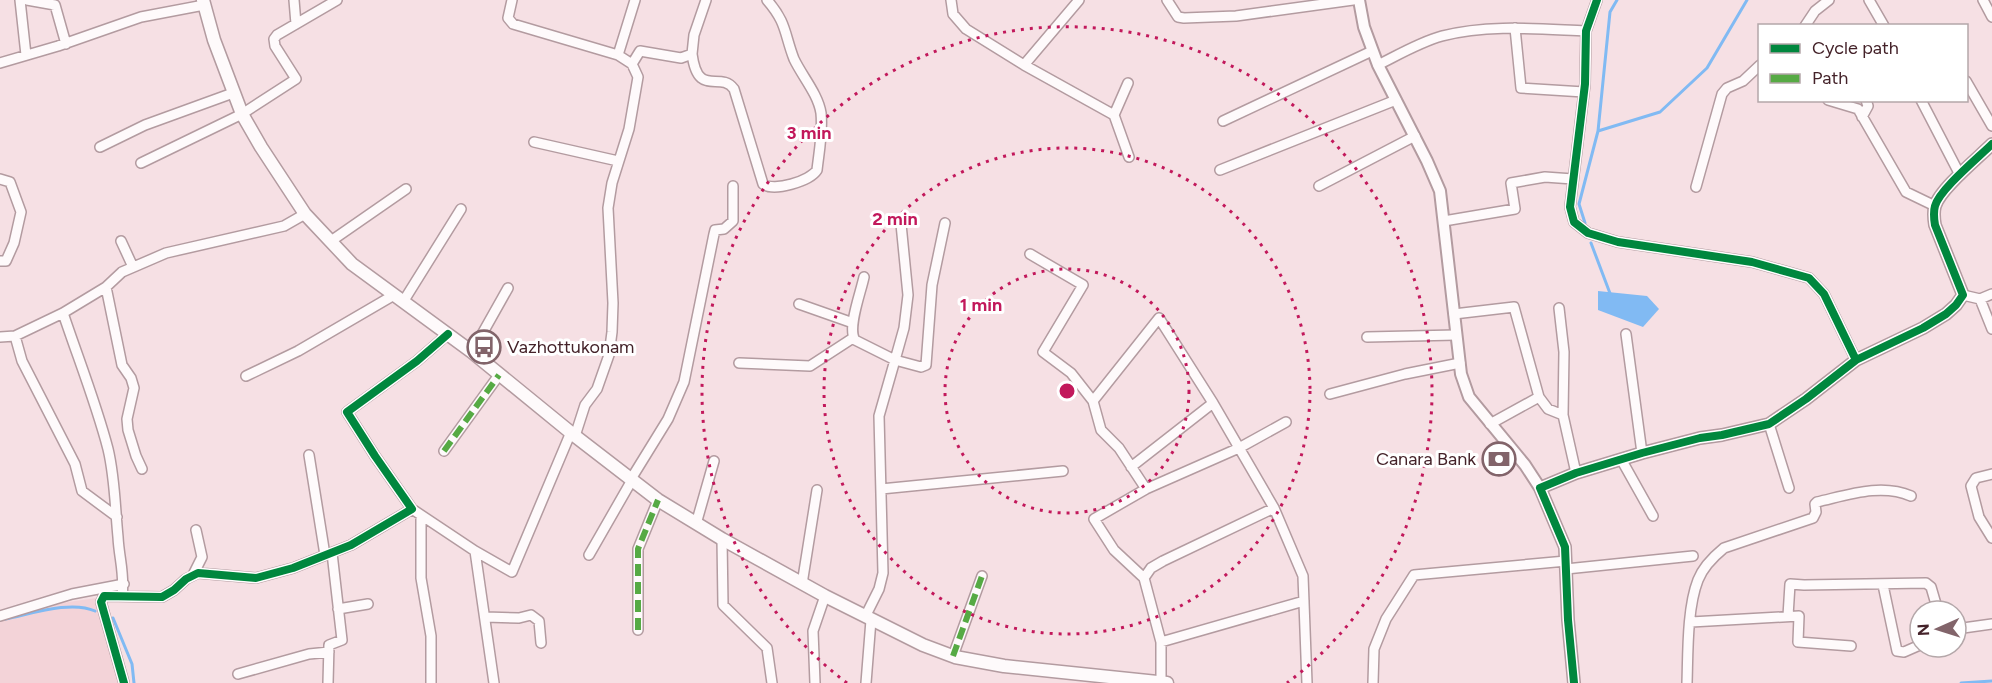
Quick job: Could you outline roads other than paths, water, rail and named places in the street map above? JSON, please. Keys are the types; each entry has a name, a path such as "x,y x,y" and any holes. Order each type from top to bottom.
{"main road":[{"path":"204,3 214,40 242,114 305,214 352,264 472,352 657,500 802,584 923,645 953,656 1070,679 1164,682"}],"street":[{"path":"20,0 26,56"},
{"path":"27,0 55,5 66,44"},
{"path":"294,0 296,24"},
{"path":"141,163 242,114 296,79 275,46 274,39 277,35 337,0"},
{"path":"448,334 417,361 347,412 412,509 475,551 512,572 585,405 597,389 609,355 613,303 608,208 612,183 629,129 638,77 632,64 618,55 513,24 508,18 512,0"},
{"path":"618,55 635,0"},
{"path":"706,0 694,35 694,69 707,82 727,83 734,89 763,184 777,188 813,175 817,170 822,124 821,111 794,57 779,14 767,0"},
{"path":"951,0 953,14 966,29 1114,115 1129,157"},
{"path":"1024,64 1079,0"},
{"path":"1167,0 1178,17 1184,18 1236,16 1353,0"},
{"path":"1359,0 1372,51 1440,191 1456,335 1469,398 1525,465 1540,488 1561,533 1565,547 1568,620 1574,683"},
{"path":"1597,0 1586,31 1584,92 1570,207 1572,216 1580,228 1588,233 1618,242 1752,262 1809,278 1824,294 1856,360"},
{"path":"1806,24 1815,10 1828,0"},
{"path":"1869,0 1883,24"},
{"path":"1983,0 1992,17"},
{"path":"0,63 66,44 141,17 204,3"},
{"path":"1378,65 1439,37 1470,30 1515,28 1586,31"},
{"path":"1515,28 1521,88 1584,92"},
{"path":"632,64 640,51 681,58 693,54"},
{"path":"1223,121 1372,51"},
{"path":"1696,187 1722,94 1727,88 1743,81 1758,67"},
{"path":"1114,115 1128,83"},
{"path":"1968,84 1992,126"},
{"path":"100,147 145,125 233,93"},
{"path":"1220,170 1396,100"},
{"path":"1835,102 1858,109 1906,192 1935,206"},
{"path":"1862,117 1868,106 1867,102"},
{"path":"1922,102 1960,175"},
{"path":"1319,186 1415,136"},
{"path":"534,142 618,161"},
{"path":"1963,295 1935,225 1933,214 1942,194 1992,144"},
{"path":"1444,221 1515,209 1511,183 1545,177 1574,179"},
{"path":"0,179 10,182 21,212 14,243 6,261 0,261"},
{"path":"589,555 631,479 668,419 684,382 715,230 724,229 733,221 734,186"},
{"path":"331,241 406,189"},
{"path":"246,376 398,298 461,209"},
{"path":"0,337 15,336 63,313 106,287 122,273 166,253 284,226 305,214"},
{"path":"866,683 868,618 884,573 879,416 904,328 908,295 901,224"},
{"path":"853,338 895,360 921,367 926,364 932,285 945,224"},
{"path":"121,241 134,267"},
{"path":"1030,254 1083,285 1043,352 1071,373 1093,401 1101,430 1119,448 1146,489"},
{"path":"853,338 853,323 864,277"},
{"path":"106,287 122,365 131,378 134,388 127,420 128,430 142,469"},
{"path":"472,352 508,288"},
{"path":"1963,295 1980,298 1992,294"},
{"path":"1540,488 1576,473 1642,453 1769,424 1856,360 1923,328 1946,314 1963,295"},
{"path":"1980,298 1992,329"},
{"path":"799,304 853,323"},
{"path":"1454,314 1514,307 1539,398 1548,409 1563,415"},
{"path":"1560,308 1564,352 1563,415 1576,473"},
{"path":"63,313 108,450 116,497 124,584 122,596"},
{"path":"1093,401 1159,318 1213,403 1274,508 1303,576 1307,683"},
{"path":"1626,334 1642,453"},
{"path":"1367,337 1456,335"},
{"path":"15,336 22,361 75,464 82,491 117,517"},
{"path":"739,363 810,366 853,338"},
{"path":"1330,394 1405,374 1460,363"},
{"path":"444,451 499,375"},
{"path":"1490,424 1539,398"},
{"path":"1131,467 1213,403"},
{"path":"1164,682 1161,642 1144,578 1114,550 1094,519 1146,489 1239,448 1286,422"},
{"path":"1769,424 1789,488"},
{"path":"309,455 329,554 342,640 329,645 328,683"},
{"path":"1621,459 1653,516"},
{"path":"696,524 714,461"},
{"path":"880,489 1063,471"},
{"path":"1992,474 1976,478 1971,486 1979,517 1992,538"},
{"path":"802,584 817,490"},
{"path":"1687,683 1690,622 1697,581 1713,557 1724,548 1813,518 1816,514 1817,502 1869,490 1899,490 1911,496"},
{"path":"638,630 638,549 657,500"},
{"path":"1144,578 1151,568 1163,561 1274,508"},
{"path":"124,683 101,600 104,596 162,597 198,573 256,578 293,568 381,529 412,509"},
{"path":"421,515 421,578 431,636 431,683"},
{"path":"193,575 202,557 196,530"},
{"path":"722,539 723,605 766,648 772,683"},
{"path":"475,551 494,683"},
{"path":"1374,683 1374,649 1386,619 1414,575 1693,556"},
{"path":"953,656 982,576"},
{"path":"0,616 72,594 124,584"},
{"path":"1788,616 1790,584 1928,584 1934,599"},
{"path":"1882,585 1898,651 1908,650"},
{"path":"815,683 813,632 825,596"},
{"path":"1161,642 1304,601"},
{"path":"338,609 368,604"},
{"path":"485,617 519,618 531,615 539,621 541,643"},
{"path":"1690,622 1799,616 1798,642 1851,646"},
{"path":"1968,628 1992,624"},
{"path":"238,674 309,654 328,652"}],"water":[{"path":"1598,291 1647,296 1659,309 1643,327 1598,310"}],"waterway":[{"path":"1585,223 1579,204 1598,131 1610,12 1617,0"},
{"path":"1598,131 1660,112 1707,68 1747,0"},
{"path":"1591,243 1611,296"},
{"path":"5,619 63,607 95,611"},
{"path":"113,618 132,664 134,683"},
{"path":"1961,683 1992,681"}],"place":[{"name":"Vazhottukonam","path":"484,347"},
{"name":"Canara Bank","path":"1499,459"}]}
